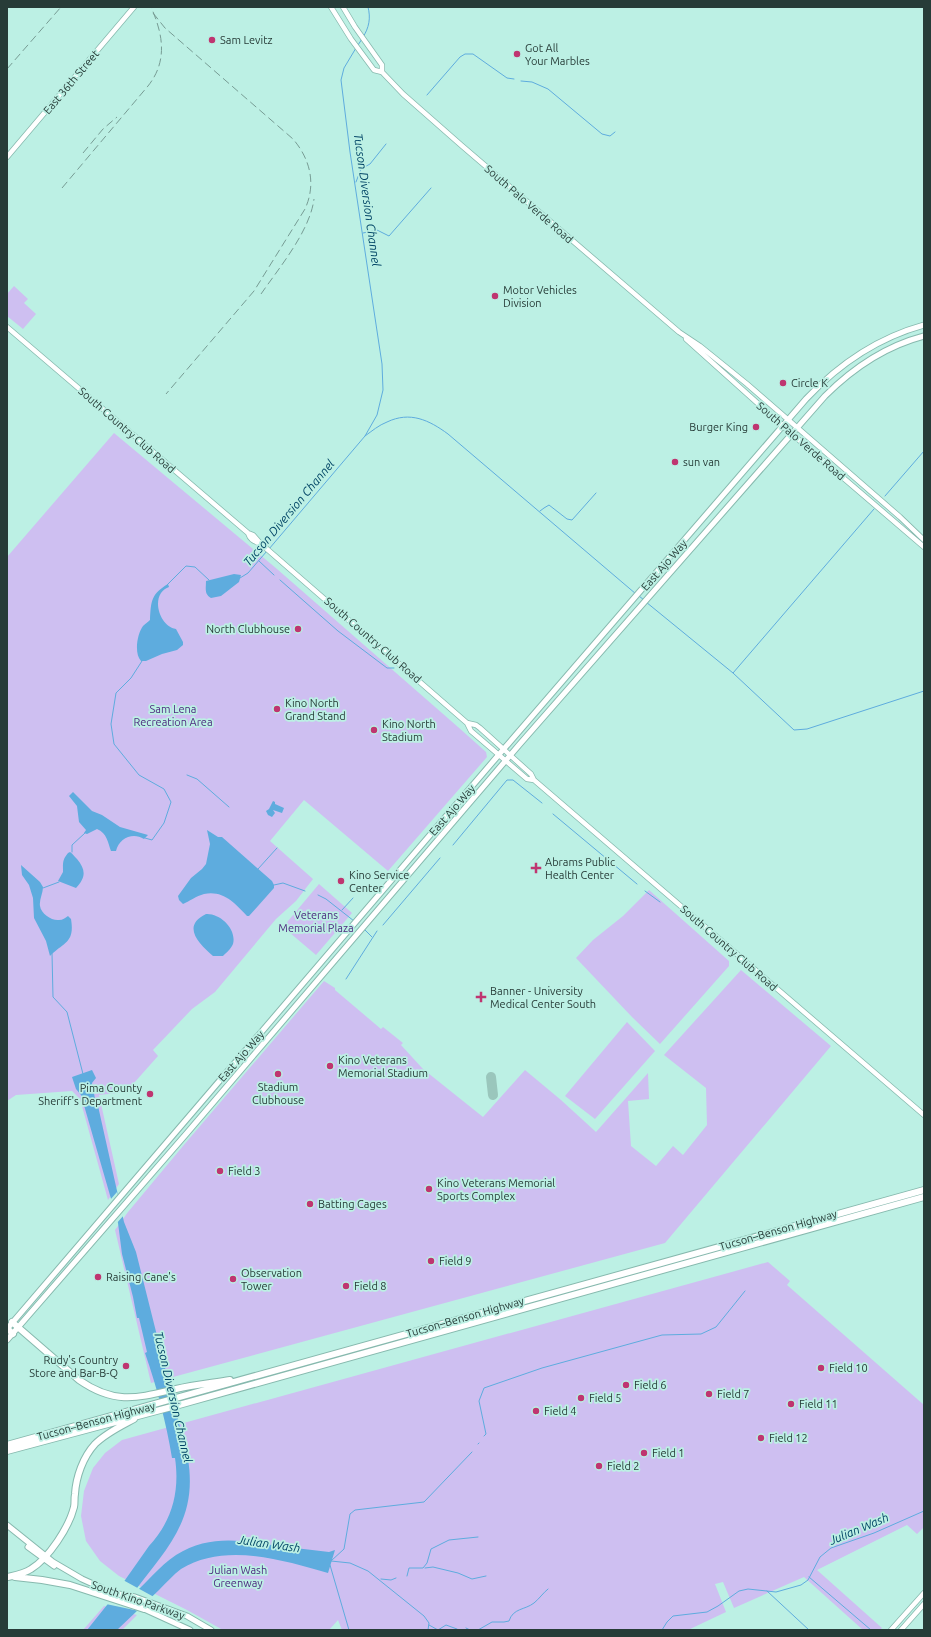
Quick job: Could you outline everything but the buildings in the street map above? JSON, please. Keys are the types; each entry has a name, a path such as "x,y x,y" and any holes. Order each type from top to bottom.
{"highway":[{"name":"Tucson–Benson Highway","path":"178,1402 269,1372 924,1190"},
{"name":"Tucson–Benson Highway","path":"7,1445 178,1402 924,1197"},
{"path":"12,1322 79,1380 90,1387 120,1397 139,1398 177,1389 269,1372"},
{"path":"7,1328 13,1334"},
{"name":"Tucson–Benson Highway","path":"7,1451 143,1414 159,1407"},
{"path":"8,1577 30,1570 61,1538 67,1527 74,1506 80,1470 96,1444 114,1430 143,1414"},
{"path":"8,1577 60,1583 111,1595 144,1609"}],"main road":[{"name":"East 36th Street","path":"7,157 134,7"},
{"name":"South Palo Verde Road","path":"331,7 351,39 374,70 382,72 403,94 461,145 679,332 696,349 792,434 924,547"},
{"name":"South Palo Verde Road","path":"343,7 355,28 382,65 382,72"},
{"name":"East Ajo Way","path":"7,1328 350,927 788,420 825,380 850,360 885,340 924,325"},
{"name":"South Country Club Road","path":"7,327 248,533 252,540 259,543 467,723 471,731 527,779 534,780"},
{"name":"South Palo Verde Road","path":"679,332 700,346 788,420 900,517 924,540"},
{"name":"East Ajo Way","path":"7,1340 115,1217 510,755 830,391 856,369 887,350 924,336"},
{"path":"564,679 572,685"},
{"name":"South Country Club Road","path":"467,723 476,725 504,749 531,774 534,780 924,1115"},
{"path":"179,1127 186,1133"},
{"path":"77,1247 84,1252"},
{"name":"South Kino Parkway","path":"7,1525 44,1557"},
{"name":"South Kino Parkway","path":"7,1529 44,1557 111,1595 135,1597 187,1616 212,1630"},
{"path":"891,1630 924,1593"},
{"path":"901,1630 924,1604"},
{"name":"South Kino Parkway","path":"144,1609 190,1630"}],"green space":[{"path":"14,286 28,299 24,303 36,314 23,329 7,316 7,294"},
{"name":"Sam Lena Recreation Area","path":"114,433 277,569 486,752 487,757 388,871 304,800 270,841 313,879 296,901 276,919 215,992 192,1009 153,1050 158,1056 126,1092 99,1095 119,1184 108,1200 80,1099 72,1091 16,1095 7,1101 7,557"},
{"name":"Veterans Memorial Plaza","path":"319,884 352,913 316,955 283,927"},
{"path":"649,890 729,961 729,966 660,1044 576,958 593,940 623,916"},
{"name":"Kino Veterans Memorial Sports Complex","path":"741,970 831,1046 665,1243 151,1383 115,1230 128,1212 183,1146 324,981 335,988 335,990 381,1029 383,1027 403,1043 401,1045 423,1069 483,1117 525,1070 596,1132 648,1073 649,1099 628,1101 631,1146 656,1166 673,1146 683,1155 707,1125 706,1088 664,1055"},
{"path":"627,1022 655,1051 595,1119 565,1096"},
{"name":"Julian Wash Greenway","path":"768,1262 790,1281 787,1285 924,1405 924,1527 917,1534 907,1525 817,1570 882,1628 880,1630 863,1630 804,1577 734,1608 723,1582 715,1584 726,1612 688,1630 342,1630 338,1620 329,1630 223,1630 119,1576 100,1561 86,1541 81,1516 84,1491 93,1468 105,1453 122,1440"},
{"path":"104,1606 137,1615 122,1630 83,1630"}],"water":[{"path":"234,574 241,575 239,582 221,596 211,598 207,595 206,581"},
{"path":"168,584 169,587 161,593 159,598 158,603 160,615 167,624 176,629 183,642 183,645 177,650 162,654 146,661 141,661 137,649 139,634 143,626 150,620 152,603 155,595"},
{"path":"73,792 92,811 102,815 120,827 148,835 144,839 131,836 120,843 116,851 111,851 107,838 97,829 87,834 84,833 86,830 79,822 77,806 69,796"},
{"path":"273,801 275,804 284,808 282,813 273,810 275,813 272,817 268,815 266,811 269,809"},
{"path":"207,830 218,837 222,837 272,881 274,885 274,888 249,916 247,916 233,902 217,894 204,894 183,904 179,900 178,896 191,878 206,864 210,844"},
{"path":"70,852 80,863 84,874 82,880 76,888 58,881 63,872 63,864 66,855"},
{"path":"21,865 40,882 43,887 40,904 42,912 50,918 56,920 62,920 68,916 71,919 72,927 70,938 50,956 46,941 34,918 33,898 29,885 22,875"},
{"path":"206,914 217,916 230,928 234,938 233,944 223,956 213,956 202,946 195,935 195,924"},
{"name":"Tucson Diversion Channel","path":"92,1070 96,1078 92,1083 96,1104 98,1106 124,1222 136,1252 188,1459 190,1481 184,1517 176,1533 167,1548 131,1596 170,1559 203,1543 230,1540 329,1552 335,1550 328,1573 292,1563 254,1556 216,1556 198,1561 178,1571 117,1630 87,1630 111,1600 157,1536 169,1516 175,1494 176,1471 175,1458 172,1458 161,1405 145,1353 147,1352 139,1318 137,1318 122,1254 118,1223 81,1095 76,1089 72,1077"}],"pier":[{"path":"117,1192 124,1215 116,1224 110,1200"},
{"path":"123,1580 154,1597 139,1611 106,1604"}],"waterway":[{"name":"Tucson Diversion Channel","path":"363,37 369,23 368,7"},
{"name":"Tucson Diversion Channel","path":"358,45 362,39"},
{"name":"Tucson Diversion Channel","path":"269,549 365,436 377,415 383,390 382,364 350,152 341,80 344,68 356,48"},
{"path":"427,95 460,57 465,54 473,54 507,78 514,79"},
{"path":"521,81 532,82 548,89 602,134 610,136 615,132"},
{"path":"356,182 361,169 370,164 386,144"},
{"path":"363,233 377,230 389,236 431,188"},
{"path":"365,436 384,423 404,417 419,419 434,425 448,434 636,594"},
{"path":"885,496 924,451"},
{"path":"540,511 549,505 567,519 572,520 596,493"},
{"path":"646,602 733,673 874,509"},
{"name":"Tucson Diversion Channel","path":"240,578 248,573 267,551"},
{"path":"259,561 274,575"},
{"name":"Tucson Diversion Channel","path":"167,585 186,566 195,567 209,580"},
{"path":"280,580 338,631 387,668 394,668"},
{"path":"639,596 644,600"},
{"name":"Tucson Diversion Channel","path":"142,661 131,678 116,693 111,724 114,744 139,775 164,789 171,802 164,823 152,840 145,838"},
{"path":"733,673 794,730 807,729 924,691"},
{"path":"187,775 197,779 229,807"},
{"path":"453,845 507,780 513,780 542,803"},
{"path":"553,814 637,884"},
{"name":"Tucson Diversion Channel","path":"72,852 72,845 85,833"},
{"path":"258,869 277,848"},
{"path":"383,925 440,858"},
{"name":"Tucson Diversion Channel","path":"43,888 59,882"},
{"path":"274,885 283,883 305,891"},
{"path":"645,891 660,902"},
{"path":"318,895 326,899 354,921"},
{"path":"342,910 353,898"},
{"path":"364,929 372,937"},
{"path":"346,979 377,931"},
{"name":"Tucson Diversion Channel","path":"52,953 53,997 67,1012 83,1074"},
{"path":"484,1436 486,1434 479,1401 484,1388 542,1368 662,1335 701,1334 716,1327 745,1291"},
{"path":"331,1561 344,1549 350,1514 355,1510 424,1502 472,1452"},
{"name":"Julian Wash","path":"662,1630 673,1616 707,1612 739,1591 748,1589 776,1592 801,1585 808,1580 820,1557 831,1548 874,1533 924,1511"},
{"path":"407,1576 409,1568 423,1568 427,1563 431,1549 449,1540 478,1537"},
{"name":"Julian Wash","path":"331,1561 350,1563 368,1571 424,1616 429,1623 428,1630"},
{"path":"330,1565 349,1630"},
{"path":"425,1568 433,1567 458,1573 472,1579 486,1576"},
{"path":"809,1577 871,1630"},
{"path":"381,1579 391,1580 396,1578"},
{"path":"472,1630 478,1630 492,1622 509,1621 516,1611 534,1603 548,1589"},
{"path":"767,1591 809,1630"},
{"path":"429,1625 438,1630 446,1625 457,1629"},
{"path":"466,1628 470,1630"}],"taxiway":[{"path":"491,1077 493,1095"}],"railway":[{"path":"7,69 61,7"},
{"path":"62,188 148,86 159,67 162,47 161,37 151,7"},
{"path":"153,13 165,28 293,139 304,155 308,164 311,182 305,209 254,291 166,394"},
{"path":"83,153 103,129 117,117"},
{"path":"261,294 293,249 307,224 314,199"}],"place":[{"name":"Sam Levitz","path":"212,40"},
{"name":"Got All Your Marbles","path":"517,54"},
{"name":"Motor Vehicles Division","path":"495,296"},
{"name":"Circle K","path":"783,383"},
{"name":"Burger King","path":"756,427"},
{"name":"sun van","path":"675,462"},
{"name":"North Clubhouse","path":"298,629"},
{"name":"Kino North Grand Stand","path":"277,709"},
{"name":"Kino North Stadium","path":"374,730"},
{"name":"Abrams Public Health Center","path":"536,868"},
{"name":"Kino Service Center","path":"341,881"},
{"name":"Banner - University Medical Center South","path":"481,997"},
{"name":"Kino Veterans Memorial Stadium","path":"330,1066"},
{"name":"Stadium Clubhouse","path":"278,1074"},
{"name":"Pima County Sheriff's Department","path":"150,1094"},
{"name":"Field 3","path":"220,1171"},
{"name":"Kino Veterans Memorial Sports Complex","path":"429,1189"},
{"name":"Batting Cages","path":"310,1204"},
{"name":"Field 9","path":"431,1261"},
{"name":"Raising Cane's","path":"98,1277"},
{"name":"Observation Tower","path":"233,1279"},
{"name":"Field 8","path":"346,1286"},
{"name":"Rudy's Country Store and Bar-B-Q","path":"126,1366"},
{"name":"Field 10","path":"821,1368"},
{"name":"Field 6","path":"626,1385"},
{"name":"Field 7","path":"709,1394"},
{"name":"Field 5","path":"581,1398"},
{"name":"Field 11","path":"791,1404"},
{"name":"Field 4","path":"536,1411"},
{"name":"Field 12","path":"761,1438"},
{"name":"Field 1","path":"644,1453"},
{"name":"Field 2","path":"599,1466"}]}
